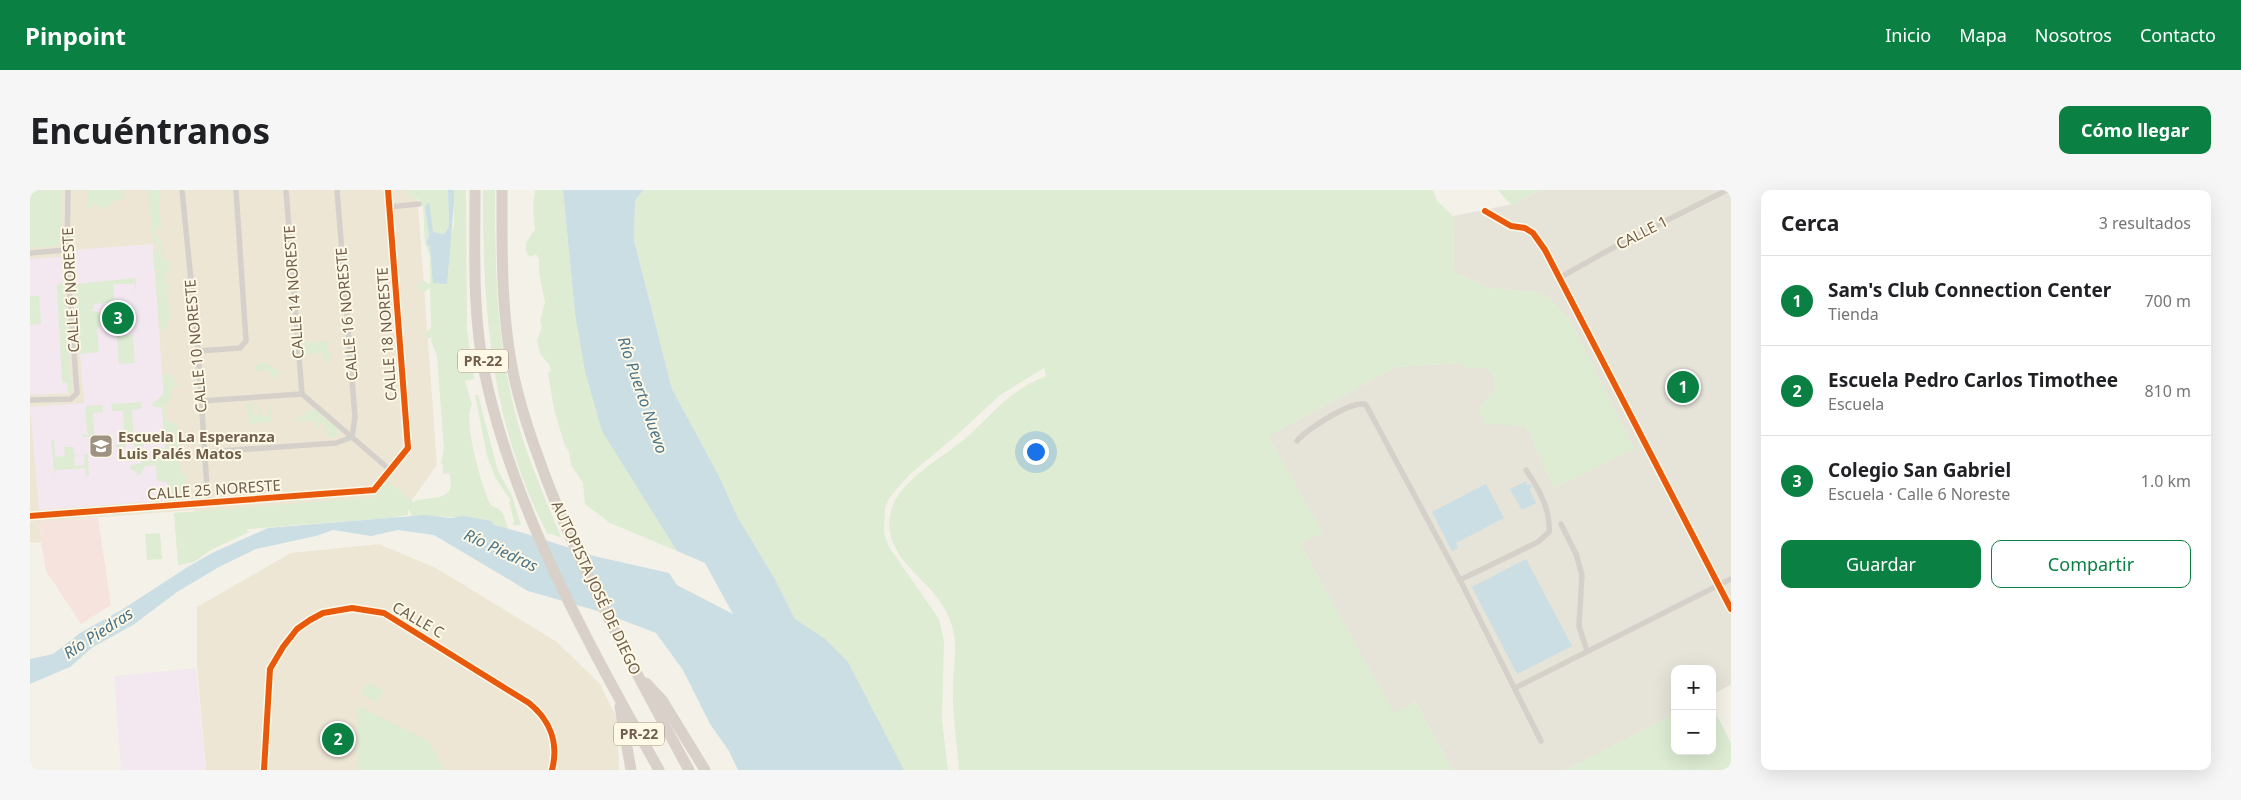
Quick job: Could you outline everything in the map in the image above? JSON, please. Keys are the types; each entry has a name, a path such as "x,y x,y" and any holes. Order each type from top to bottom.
{"highway":[{"name":"AUTOPISTA JOSÉ DE DIEGO","path":"475,190 475,288 485,375 500,432 534,524 574,612 659,770"},
{"name":"AUTOPISTA JOSÉ DE DIEGO","path":"502,190 503,300 512,367 524,421 570,539 635,672 689,770"},
{"path":"635,672 662,700 705,770"},
{"path":"619,698 631,770"}],"street":[{"name":"CALLE 6 NORESTE","path":"30,400 71,399 76,395 77,390 66,250 68,190"},
{"name":"CALLE 10 NORESTE","path":"182,190 198,350 208,503"},
{"path":"198,350 240,348 246,341 236,190"},
{"name":"CALLE 14 NORESTE","path":"286,190 302,394"},
{"name":"CALLE 16 NORESTE","path":"337,190 355,417 352,437"},
{"name":"CALLE 18 NORESTE","path":"388,190 408,448 390,470"},
{"name":"CALLE 1","path":"1559,278 1616,246 1727,190"},
{"path":"389,207 419,204"},
{"path":"1485,212 1510,226 1525,228 1533,233 1559,278 1731,609"},
{"path":"30,253 66,250"},
{"path":"201,401 302,394 390,470"},
{"path":"1297,441 1307,430 1317,424 1358,403 1366,405 1460,580 1542,740"},
{"path":"205,452 336,443 352,437"},
{"name":"CALLE 25 NORESTE","path":"30,516 372,491 390,470"},
{"path":"1460,580 1538,542 1548,532 1550,521 1536,484 1526,470"},
{"path":"1561,524 1576,554 1582,575 1579,626 1587,651"},
{"path":"1515,688 1731,579"},
{"name":"CALLE C","path":"264,770 270,669 277,656 297,629 310,620 323,612 352,608 384,613 529,703 542,714 550,730 555,755 552,770"}],"shaded area":[{"path":"30,190 417,190 437,465 412,500 407,509 408,515 235,530 193,510 40,522 41,542 30,543"},
{"path":"1541,190 1731,190 1731,685 1716,692 1716,665 1671,665 1671,716 1566,770 1453,770 1415,702 1394,714 1300,544 1322,532 1268,436 1396,367 1460,363 1470,369 1485,366 1494,376 1495,390 1479,407 1526,426 1554,488 1634,449 1570,320 1548,297 1536,292 1489,288 1454,272 1453,216 1513,204"},
{"path":"153,244 171,500 39,510 30,407 84,403 72,250"},
{"path":"61,257 72,393 33,395 30,394 30,259"},
{"path":"98,518 111,605 81,624 46,571 40,522"},
{"path":"379,544 436,568 557,642 600,684 617,719 619,770 206,770 197,666 197,607 291,553"},
{"path":"196,668 206,770 121,770 114,676"}],"green space":[{"path":"30,190 62,190 60,243 57,246 30,248"},
{"path":"88,190 123,190 124,200 116,199 105,210 95,204 88,210"},
{"path":"148,190 159,190 161,229 156,229 156,238 161,238 163,258 169,261 169,271 165,272 165,284 169,285 169,288 166,288 169,307 168,327 161,332 155,273 159,272 159,270 154,270 153,251 158,250 157,242 154,242 153,238"},
{"path":"408,190 448,190 449,227 444,234 433,232 425,207 429,235 427,239 432,260 450,238 454,224 454,190 466,190 467,330 474,379 465,381 472,405 469,423 478,468 489,502 501,511 508,529 494,525 490,521 412,516 408,509 408,515 390,518 246,529 249,532 211,550 194,562 178,565 174,513 375,497 388,482 412,500 412,502 440,496 446,494 449,490 451,483 449,473 443,474 441,463 444,450 437,356 431,341 432,337 428,339 425,334 431,328 430,288 423,293 417,287 422,280 430,284 430,256 425,243 423,207 418,198 414,202 413,196 408,197"},
{"path":"483,190 495,190 495,246 500,329 515,412 524,444 561,537 547,533 528,491 513,450 502,408 488,322 483,235"},
{"path":"535,190 563,190 575,313 656,517 677,551 610,523 585,504 583,483 571,465 569,451 565,446 554,409 548,373 551,370 549,364 541,355 537,341 542,327 540,321 545,302 539,273 539,259 536,254 531,257 526,251 526,244 535,230 533,209"},
{"path":"643,190 1433,190 1437,201 1453,216 1454,272 1489,288 1536,292 1548,297 1570,320 1635,449 1554,488 1526,426 1484,424 1479,407 1495,390 1494,376 1485,367 1470,369 1460,363 1396,367 1268,436 1323,533 1300,544 1394,713 1415,702 1453,770 959,770 953,708 954,634 942,604 896,550 890,532 891,511 897,497 912,480 966,438 1011,396 1046,376 1044,368 1000,395 958,434 910,474 889,498 885,508 884,533 889,547 939,619 944,641 942,720 948,770 904,770 824,638 795,619 775,579 737,516 719,476 672,389 634,239 635,201"},
{"path":"1498,190 1541,190 1511,205"},
{"path":"136,278 136,294 135,284 113,284 114,302 94,304 94,309 90,310 99,312 105,318 101,326 97,327 99,352 80,354 75,284"},
{"path":"63,282 72,393 68,393 67,383 62,383 57,285"},
{"path":"30,296 39,296 41,324 30,325"},
{"path":"133,335 135,363 119,364 117,336"},
{"path":"328,341 328,352 331,352 328,363 325,363 324,353 305,354 304,343"},
{"path":"264,361 280,372 276,379 272,379 269,371 261,370 257,372 254,368"},
{"path":"166,374 173,375 173,381 178,385 171,388 171,396 167,404 164,405 166,421 177,424 177,453 181,474 185,474 186,485 182,486 184,493 187,493 184,501 171,500 167,482 157,481 156,465 145,466 140,475 131,470 130,465 142,463 142,450 145,450 144,461 158,460 157,450 153,449 165,448 162,407 154,407 152,404 164,393 162,376"},
{"path":"475,395 478,395 498,471 512,496 521,525 513,525 514,521 509,502 511,501 496,479 487,456"},
{"path":"141,402 142,408 132,410 134,440 144,439 144,446 134,447 133,443 126,444 126,447 116,448 116,445 125,444 123,411 112,411 111,404"},
{"path":"269,403 271,403 272,422 249,424 248,407 245,405 252,404 253,415 259,414 257,404 260,404 261,417 270,416"},
{"path":"102,405 103,412 93,413 95,446 105,446 105,449 91,450 90,437 83,437 82,434 88,435 86,406"},
{"path":"309,409 320,412 321,416 336,426 338,436 329,438 324,423 319,423 319,427 316,429 315,421 306,422 304,419 297,421 296,417 303,417"},
{"path":"51,440 54,440 55,457 65,456 64,447 74,447 74,455 79,456 74,457 75,466 85,465 84,454 88,454 89,476 86,476 85,468 55,470 55,479"},
{"path":"160,533 162,559 147,560 145,534"},
{"path":"367,682 383,691 376,703 361,693"},
{"path":"358,706 427,740 445,770 358,770"},
{"path":"1716,714 1731,743 1731,770 1566,770 1671,716 1671,755 1716,755"}],"water":[{"path":"448,190 454,190 454,203 447,284 433,283 430,247 426,243 429,235 425,207 429,202 433,232 444,234 449,227"},
{"path":"563,190 643,190 635,201 634,240 672,389 719,476 737,516 775,579 795,619 824,638 848,662 904,770 738,770 729,751 710,724 683,670 656,633 601,612 528,591 434,535 398,530 371,536 333,530 316,536 256,549 219,567 177,592 133,625 93,647 70,667 30,684 30,659 53,654 80,633 123,609 186,568 212,553 268,528 425,515 451,518 463,516 491,521 494,525 594,556 669,573 677,585 733,614 705,563 677,551 602,431 585,371 575,313"},
{"path":"1527,481 1526,485 1530,484 1532,487 1529,489 1536,503 1522,510 1510,489"},
{"path":"1486,484 1504,518 1456,543 1458,548 1452,551 1432,512"},
{"path":"1526,559 1572,646 1517,674 1472,587"}],"cycle path":[{"path":"30,516 374,490 408,448 388,190"},
{"path":"1485,211 1511,226 1525,228 1533,233 1545,250 1731,609"},
{"path":"264,770 270,669 283,647 297,629 323,613 352,608 384,613 529,703 542,717 551,733 554,751 552,770"}],"place":[{"name":"Colegio San Gabriel","path":"118,318"},
{"name":"Sam's Club Connection Center","path":"1683,387"},
{"name":"Escuela La Esperanza Luis Palés Matos","path":"101,446"},
{"name":"Escuela Pedro Carlos Timothee","path":"338,739"}],"water label":[{"name":"Río Puerto Nuevo","path":"643,395"},
{"name":"Río Piedras","path":"501,550"},
{"name":"Río Piedras","path":"98,633"}]}
